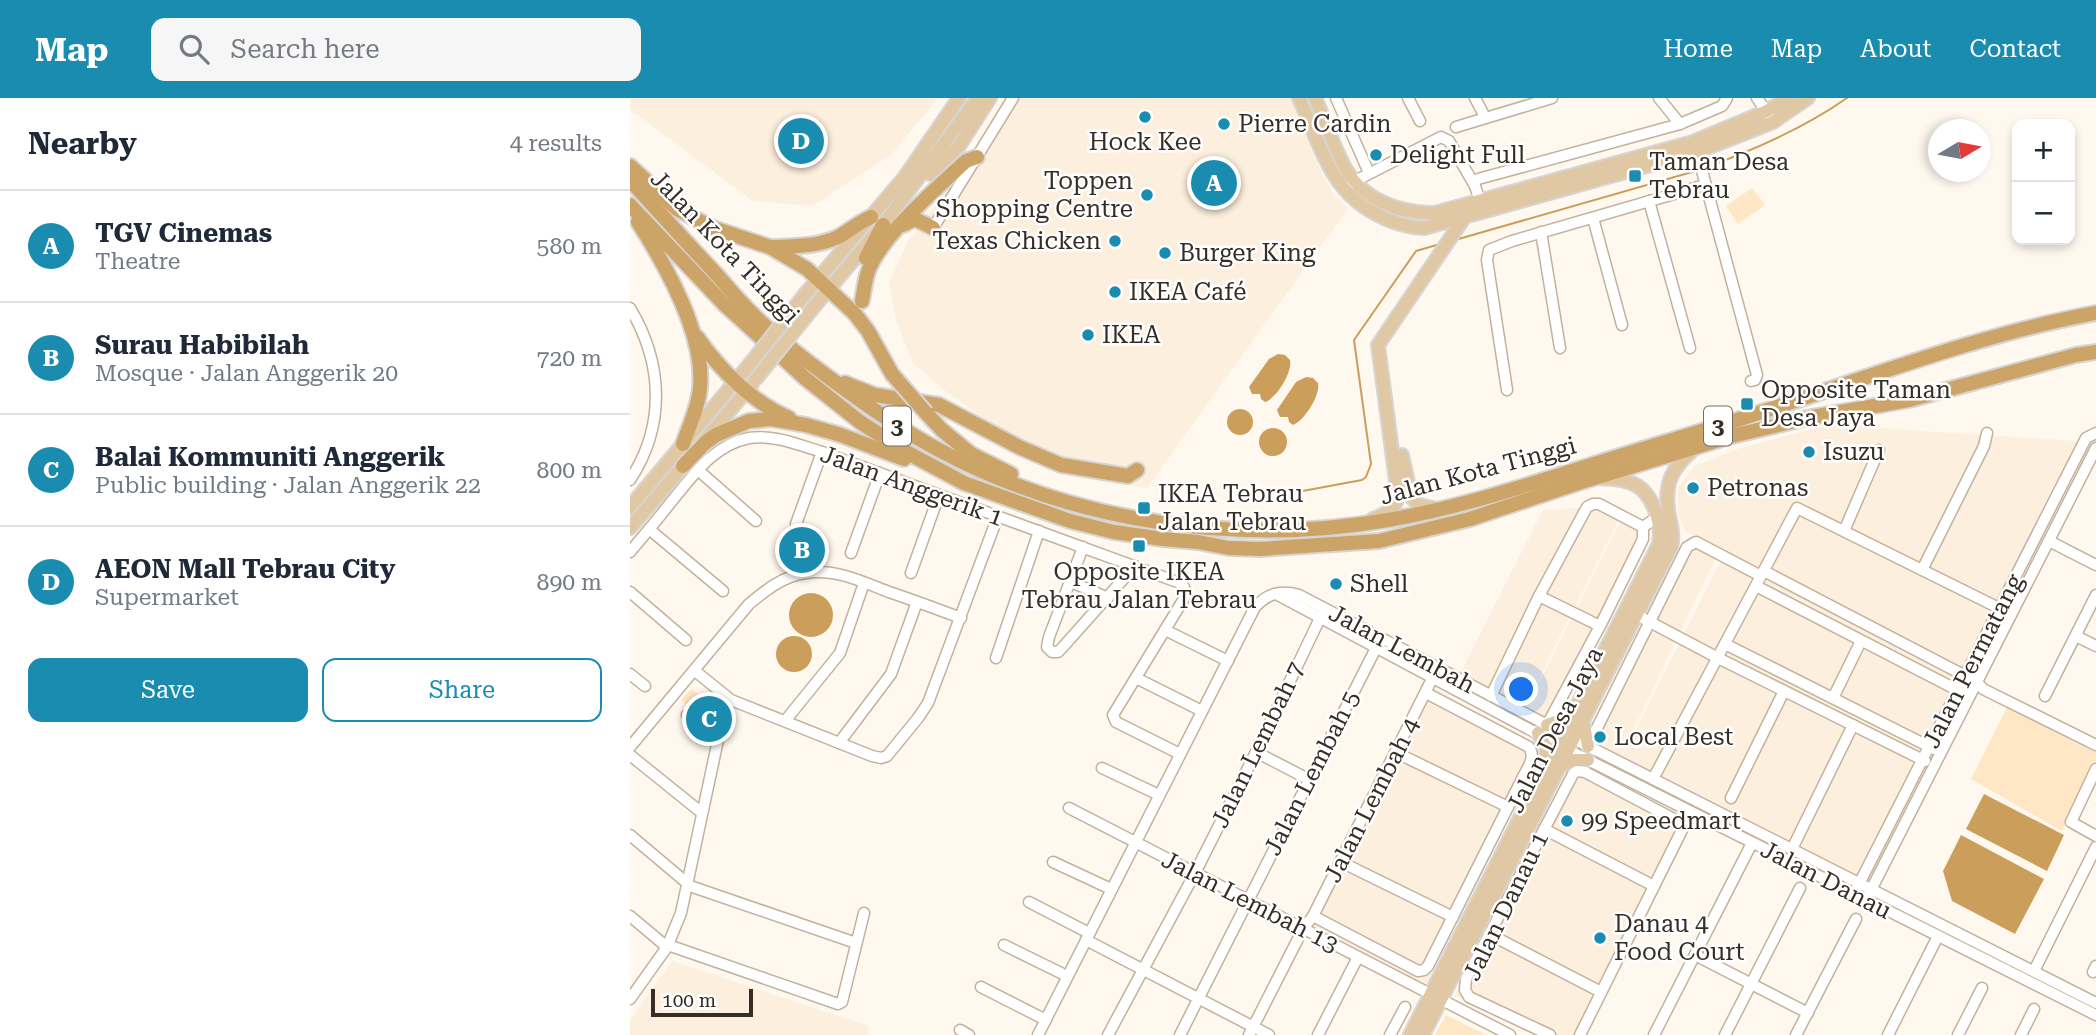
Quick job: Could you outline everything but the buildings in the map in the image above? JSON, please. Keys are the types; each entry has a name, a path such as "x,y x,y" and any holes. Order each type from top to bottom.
{"highway":[{"path":"868,331 862,301 863,267 884,224 966,160 977,157"},
{"path":"630,166 677,209 726,233 770,247 798,263 849,307 868,331 892,374 942,430 971,454 1051,497"},
{"name":"Jalan Kota Tinggi","path":"630,180 761,323 875,412 942,452 987,473 1051,497 1108,513 1229,530 1293,530 1359,524 1440,510 1695,433 1994,337 2096,313"},
{"path":"630,207 665,265 692,330 700,361 701,386 683,444"},
{"name":"Jalan Kota Tinggi","path":"630,207 724,304 806,379 860,422 908,453 964,483 1070,521 1114,532 1229,548 1260,549 1379,541 1470,519 1700,444 1812,417 1909,400 2096,352"},
{"path":"770,247 806,246 884,224 915,219 933,228"},
{"path":"692,330 706,350 745,381 779,414 806,425"},
{"path":"830,378 875,395 939,405 1061,465 1128,476 1137,470"},
{"path":"683,466 716,435 749,421 780,419 841,435 964,483"}],"main road":[{"path":"884,224 904,178 959,98"},
{"path":"630,528 683,466 806,293 823,284 884,224 978,98"},
{"path":"915,184 927,177 959,146 990,98"},
{"path":"1299,98 1328,166 1346,193 1364,208 1392,222 1424,228 1473,209 1770,116 1788,98"},
{"path":"1315,98 1343,165 1354,181 1386,205 1408,212 1435,213 1473,209 1697,152 1808,98"},
{"path":"1440,510 1416,503 1408,488 1386,347 1473,209"},
{"path":"1359,524 1391,511 1398,496 1378,345 1455,240"},
{"path":"630,508 683,444 817,303 823,284"},
{"name":"Jalan Desa Jaya","path":"1566,742 1577,705 1671,547 1672,528 1667,499 1671,475 1678,464 1700,444"},
{"path":"1592,478 1624,480 1638,486 1648,496 1657,517"},
{"name":"Jalan Desa Jaya","path":"1410,1035 1436,997 1566,742 1583,721 1632,612 1658,546 1661,535 1657,517"},
{"path":"1577,705 1561,720 1543,729 1553,766 1588,753 1583,721"},
{"name":"Jalan Desa Jaya","path":"1423,1035 1436,997"}],"street":[{"path":"933,228 1013,98"},
{"path":"1336,98 1369,173"},
{"path":"1408,98 1420,121"},
{"path":"1475,98 1485,117"},
{"path":"1456,127 1552,98"},
{"path":"1660,98 1680,124"},
{"path":"1757,98 1770,116"},
{"path":"1476,181 1680,124 1724,102"},
{"path":"1346,193 1354,181 1437,138 1444,138 1449,141 1476,181 1473,209"},
{"path":"1697,152 1757,375 1756,379 1751,381"},
{"path":"1507,390 1487,264 1487,253 1491,248 1705,185"},
{"path":"1649,201 1690,348"},
{"path":"1593,218 1622,325"},
{"path":"1541,232 1560,348"},
{"path":"630,308 652,358 657,399 652,435 630,480"},
{"path":"1922,570 1984,446 1987,433"},
{"name":"Jalan Permatang","path":"1854,894 2086,438 2096,433"},
{"name":"Jalan Anggerik 1","path":"630,552 698,470 723,448 749,438 783,440 1180,583 1184,587 1185,597 1166,630"},
{"name":"Jalan Permatang","path":"1980,685 2011,614 2096,448"},
{"path":"1844,531 1879,450"},
{"path":"796,524 822,452"},
{"path":"698,470 756,521"},
{"path":"851,553 880,473"},
{"path":"911,573 939,495"},
{"path":"1491,696 1539,596 1589,505 1599,504 1643,527"},
{"path":"1653,779 1797,508 2011,614"},
{"path":"695,671 727,698 872,756 887,756 928,703 998,516"},
{"path":"1643,527 1657,517"},
{"path":"1543,729 1600,626 1643,539 1643,527"},
{"path":"649,529 723,591"},
{"path":"996,658 1039,531"},
{"path":"2049,541 2096,565"},
{"path":"1588,753 1687,547 1694,542 1763,573 2095,742"},
{"path":"1083,547 1049,637 1047,647 1052,652 1058,652 1062,648 1135,566"},
{"path":"630,747 749,604 779,582 796,575 818,572 845,576 961,618"},
{"path":"1069,581 1108,598"},
{"path":"785,721 840,653 864,583"},
{"path":"1756,586 1970,696 1980,685"},
{"path":"630,592 686,640"},
{"path":"1038,1035 1255,607 1265,597 1275,593"},
{"name":"Jalan Lembah","path":"1275,593 1377,646 1491,696 1543,729"},
{"name":"Jalan Lembah","path":"1275,593 1299,595 1566,742"},
{"path":"2045,696 2096,595"},
{"path":"1539,596 1600,626"},
{"path":"839,743 891,674 917,602"},
{"path":"1632,612 1934,766"},
{"name":"Jalan Lembah 7","path":"1108,1035 1195,873 1321,616"},
{"path":"1180,754 1116,722 1114,713 1166,630 1228,661"},
{"path":"2076,636 2096,646"},
{"path":"1833,698 1861,640"},
{"path":"1725,644 1941,752"},
{"name":"Jalan Lembah 5","path":"1180,1035 1377,646"},
{"name":"Jalan Lembah 4","path":"1251,1031 1341,862 1436,672"},
{"path":"630,674 645,687"},
{"path":"1136,678 1202,711"},
{"path":"1731,797 1784,691"},
{"path":"1313,916 1418,971 1428,966 1532,759 1531,750 1426,693"},
{"name":"Jalan Permatang","path":"1866,900 1970,696"},
{"path":"630,998 667,946 681,913 727,698"},
{"path":"687,715 718,737"},
{"path":"1792,849 1853,725"},
{"name":"Jalan Danau","path":"1566,742 1691,812 2096,1015"},
{"path":"1256,752 1310,780"},
{"path":"1397,753 1508,807"},
{"name":"Jalan Danau","path":"1588,753 1653,779 2096,1003"},
{"path":"630,755 702,813"},
{"path":"1102,768 1159,795"},
{"path":"2096,769 2071,822 2096,836"},
{"name":"Jalan Danau 1","path":"1550,1035 1467,995 1465,983 1573,774 1580,771 1685,825"},
{"path":"1580,1035 1697,801"},
{"name":"Jalan Lembah 13","path":"1069,808 1510,1035"},
{"path":"1544,829 1654,886"},
{"path":"632,840 687,884 856,943"},
{"path":"1654,1035 1752,843"},
{"path":"2034,971 2093,860 2096,846"},
{"path":"1053,862 1111,890"},
{"path":"1341,862 1453,916"},
{"path":"1725,1035 1800,888"},
{"path":"1029,902 1144,969 1199,997 1251,1031 1269,1035"},
{"path":"630,916 667,946 835,1004 842,1002 864,913"},
{"path":"1796,1035 1856,919"},
{"path":"1489,934 1601,992"},
{"path":"1888,1035 1938,936"},
{"path":"1004,945 1067,976"},
{"path":"1695,955 1808,1013"},
{"path":"1318,1035 1358,957"},
{"path":"981,987 1045,1020"},
{"path":"1958,1035 1982,988"},
{"path":"1390,1035 1405,1007"},
{"path":"2021,1035 2034,1009"}],"shaded area":[{"path":"630,98 938,98 892,154 812,206 753,201 630,109"},
{"path":"1004,98 1291,98 1322,174 1334,195 1348,208 1147,488 1060,472 944,390 913,363 896,320 889,283 908,241 958,177"},
{"path":"1752,188 1765,205 1738,224 1726,206"},
{"path":"1278,354 1285,355 1290,360 1289,371 1279,391 1265,402 1260,394 1252,394 1249,387 1269,359"},
{"path":"1306,377 1313,378 1318,383 1317,394 1307,413 1293,425 1288,417 1280,417 1277,410 1296,382"},
{"path":"1240,409 1249,413 1253,422 1249,431 1240,435 1231,431 1227,422 1231,413"},
{"path":"1834,423 2077,441 1856,875 1620,761 1726,550 1686,532 1678,514 1678,487 1695,466 1737,449"},
{"path":"1273,428 1283,432 1287,442 1283,452 1273,456 1263,452 1259,442 1263,432"},
{"path":"1598,507 1619,519 1524,708 1460,674 1543,510"},
{"path":"1622,519 1643,531 1549,719 1526,708"},
{"path":"1692,544 1717,555 1621,756 1593,742"},
{"path":"811,593 826,600 833,615 826,630 811,637 796,630 789,615 796,600"},
{"path":"794,636 807,641 812,654 807,667 794,672 781,667 776,654 781,641"},
{"path":"1428,685 1545,749 1421,996 1298,932"},
{"path":"691,689 702,697 692,709 681,700"},
{"path":"2007,707 2096,752 2096,761 2062,831 1971,779"},
{"path":"1582,766 1682,817 1576,1035 1532,1035 1454,995 1570,767"},
{"path":"1984,794 2064,835 2047,871 1966,829"},
{"path":"1961,835 2044,879 2015,934 1952,901 1943,871"},
{"path":"672,961 869,1026 868,1035 630,1035 630,1020"},
{"path":"1446,1015 1486,1035 1435,1035"}],"waterway":[{"path":"1704,168 1778,138 1847,98"},
{"path":"1455,240 1699,170"},
{"path":"1281,495 1362,480 1366,477 1371,464 1354,340 1416,251 1440,244"}],"place":[{"name":"Hock Kee","path":"1145,117"},
{"name":"Pierre Cardin","path":"1224,124"},
{"name":"AEON Mall Tebrau City","path":"801,141"},
{"name":"Delight Full","path":"1376,155"},
{"name":"Taman Desa Tebrau","path":"1635,176"},
{"name":"TGV Cinemas","path":"1214,183"},
{"name":"Toppen Shopping Centre","path":"1147,195"},
{"name":"Texas Chicken","path":"1115,241"},
{"name":"Burger King","path":"1165,253"},
{"name":"IKEA Café","path":"1115,292"},
{"name":"IKEA","path":"1088,335"},
{"name":"Opposite Taman Desa Jaya","path":"1747,404"},
{"name":"Isuzu","path":"1809,452"},
{"name":"Petronas","path":"1693,488"},
{"name":"IKEA Tebrau Jalan Tebrau","path":"1144,508"},
{"name":"Opposite IKEA Tebrau Jalan Tebrau","path":"1139,546"},
{"name":"Surau Habibilah","path":"802,550"},
{"name":"Shell","path":"1336,584"},
{"name":"Balai Kommuniti Anggerik","path":"709,719"},
{"name":"Local Best","path":"1600,737"},
{"name":"99 Speedmart","path":"1567,821"},
{"name":"Danau 4 Food Court","path":"1600,938"}]}
